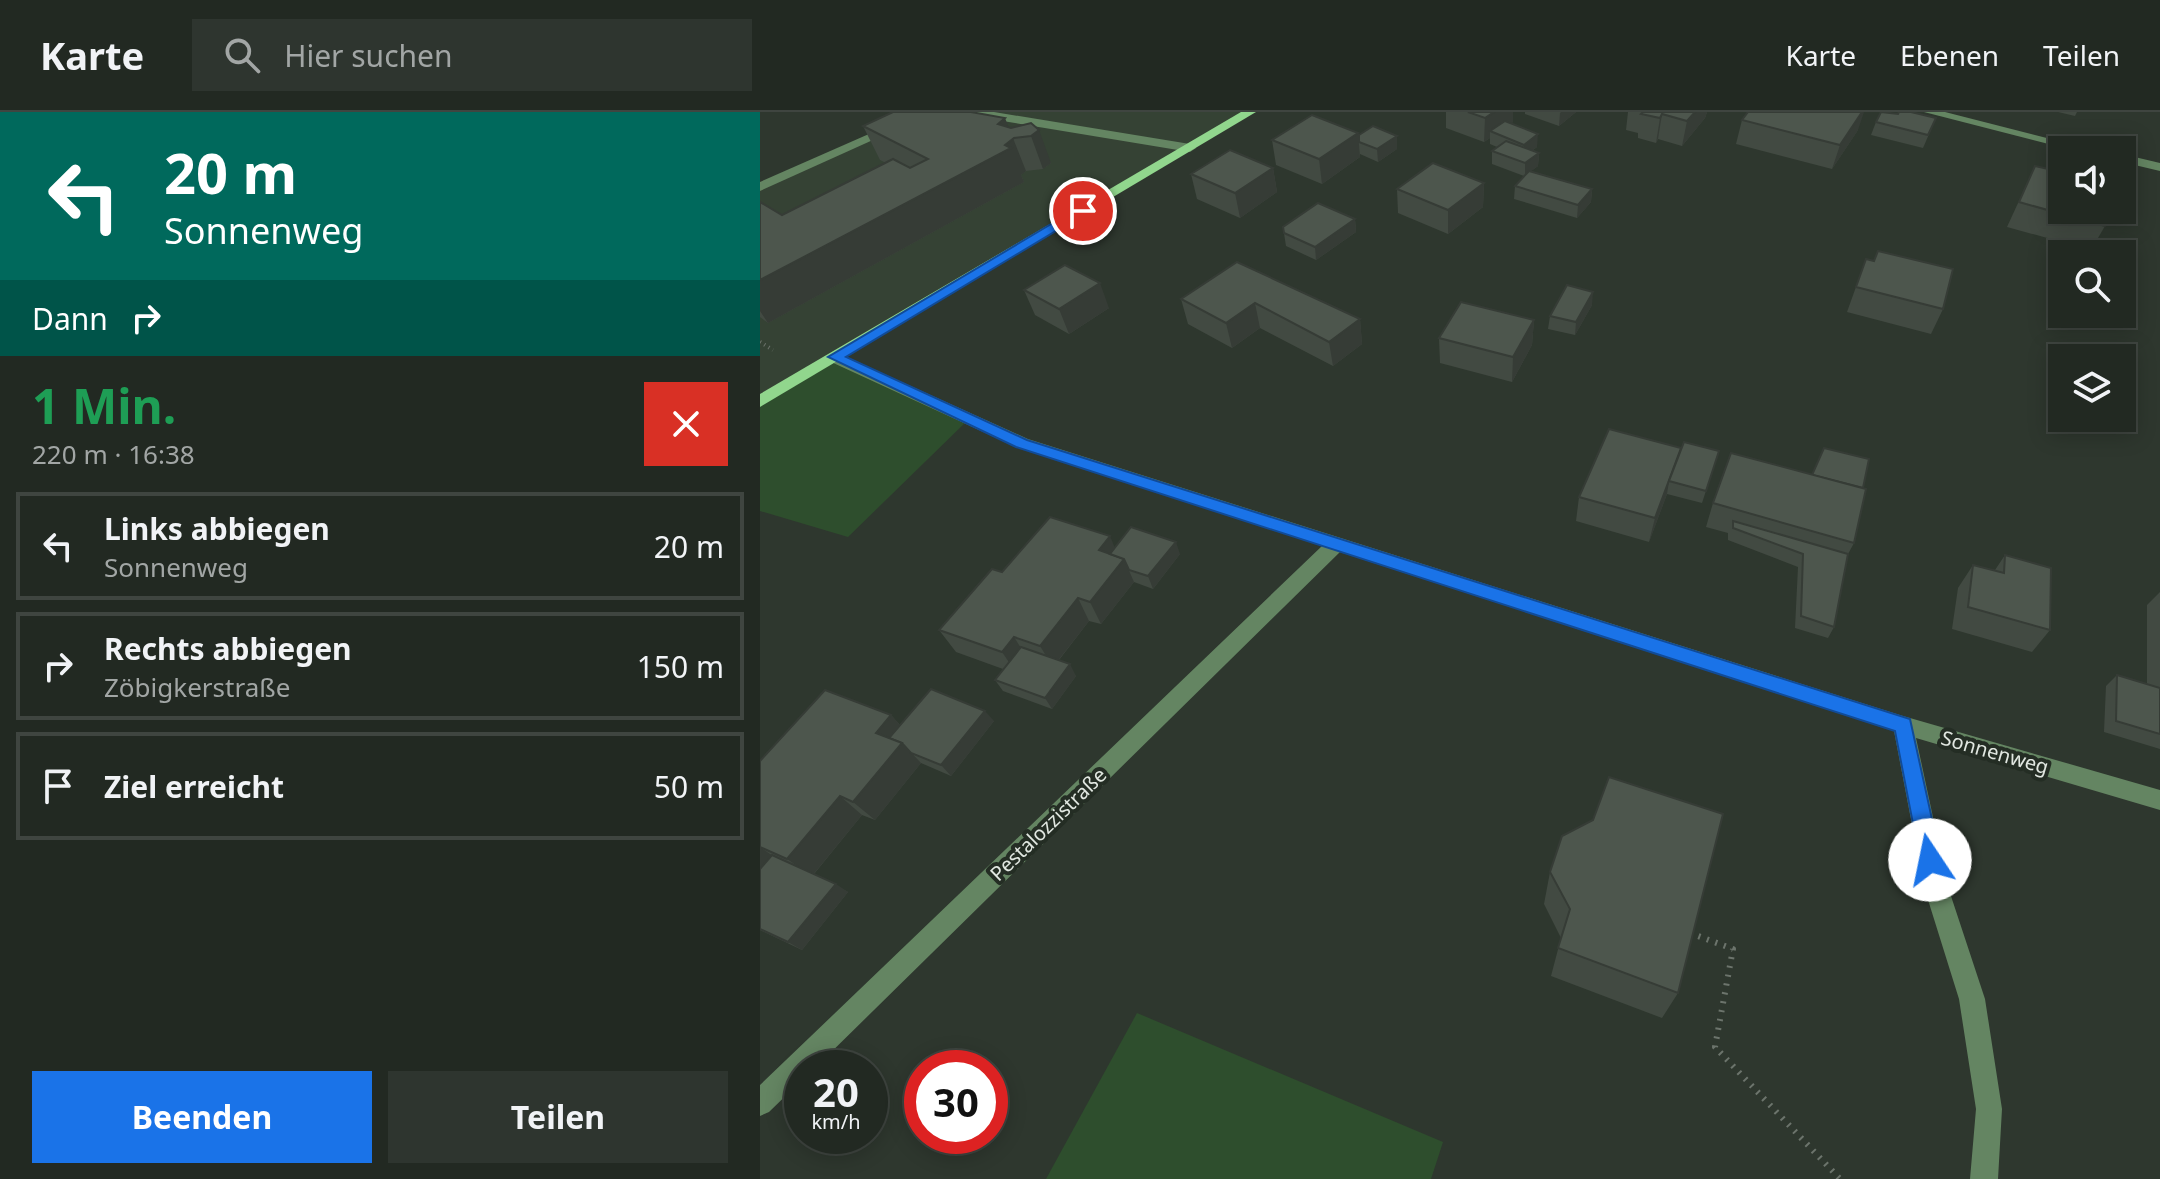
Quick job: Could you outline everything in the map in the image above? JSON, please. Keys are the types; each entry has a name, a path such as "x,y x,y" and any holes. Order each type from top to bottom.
{"main road":[{"path":"760,401 1250,112"}],"street":[{"path":"760,187 929,112"},
{"path":"972,112 1190,148"},
{"path":"1930,112 2048,140"},
{"path":"2136,161 2160,167"},
{"name":"Sonnenweg","path":"835,357 1022,443 1903,725 2160,800"},
{"name":"Pestalozzistraße","path":"760,1103 1336,544"},
{"path":"1903,725 1936,887 1972,999 1989,1109 1984,1179"}],"path":[{"path":"1684,931 1733,949 1715,1047 1840,1179"}],"shaded area":[{"path":"929,112 1250,112 760,401 760,187"}],"green space":[{"path":"835,357 969,419 848,537 760,511 760,401"},
{"path":"1137,1013 1443,1142 1431,1179 1046,1179"}],"building":[{"path":"893,112 971,112 1005,118 998,124 1011,128 1031,123 1039,130 1031,136 1014,138 1005,145 1011,148 760,280 760,202 782,215 893,159 910,168 928,159 863,126"},
{"path":"1468,112 1494,112 1485,118"},
{"path":"1695,112 1687,121 1662,114 1660,118 1641,114"},
{"path":"1748,112 1862,112 1840,145 1742,120"},
{"path":"1881,112 1911,112 1936,118 1928,135 1876,122"},
{"path":"1312,115 1358,133 1319,159 1272,140"},
{"path":"1505,121 1538,134 1524,145 1490,131"},
{"path":"1373,126 1397,136 1377,149 1359,142 1359,135"},
{"path":"1506,141 1539,153 1525,163 1492,151"},
{"path":"1230,150 1273,168 1235,193 1191,174"},
{"path":"1433,163 1484,183 1448,210 1397,189"},
{"path":"2035,166 2048,169 2048,210 2019,202"},
{"path":"1529,171 1592,189 1578,205 1515,186"},
{"path":"1318,203 1355,219 1315,247 1284,233 1283,227"},
{"path":"1878,251 1953,269 1943,309 1856,287 1866,259 1874,261"},
{"path":"1237,262 1360,319 1329,342 1255,303 1226,323 1181,299"},
{"path":"1065,265 1100,283 1059,309 1024,290"},
{"path":"1567,285 1593,292 1576,322 1550,316"},
{"path":"1461,302 1534,320 1513,357 1439,338"},
{"path":"1609,429 1681,448 1655,518 1579,497"},
{"path":"1684,442 1719,451 1706,491 1669,481"},
{"path":"1824,448 1869,459 1863,488 1812,475"},
{"path":"1731,453 1866,489 1854,543 1713,503"},
{"path":"1050,517 1110,536 1099,550 1124,559 1090,602 1078,598 1040,646 1014,637 1002,652 939,630 992,569 1002,572"},
{"path":"1733,521 1848,554 1834,627 1801,616 1803,554 1733,528"},
{"path":"1131,527 1176,542 1148,576 1129,570 1124,559 1110,554"},
{"path":"2005,555 2051,568 2050,630 1968,607 1973,565 2004,573"},
{"path":"1021,647 1070,664 1045,698 995,680"},
{"path":"2117,675 2160,688 2160,734 2116,721"},
{"path":"931,689 985,711 941,765 911,753 902,743 889,738"},
{"path":"825,690 891,715 876,733 902,743 853,802 840,796 787,859 760,847 760,761"},
{"path":"1609,777 1723,814 1678,993 1558,948 1570,909 1550,872 1562,836 1593,820"},
{"path":"772,855 836,884 788,942 760,929 760,869"}],"route":[{"path":"1083,211 835,357 1022,443 1903,725 1930,860"}]}
